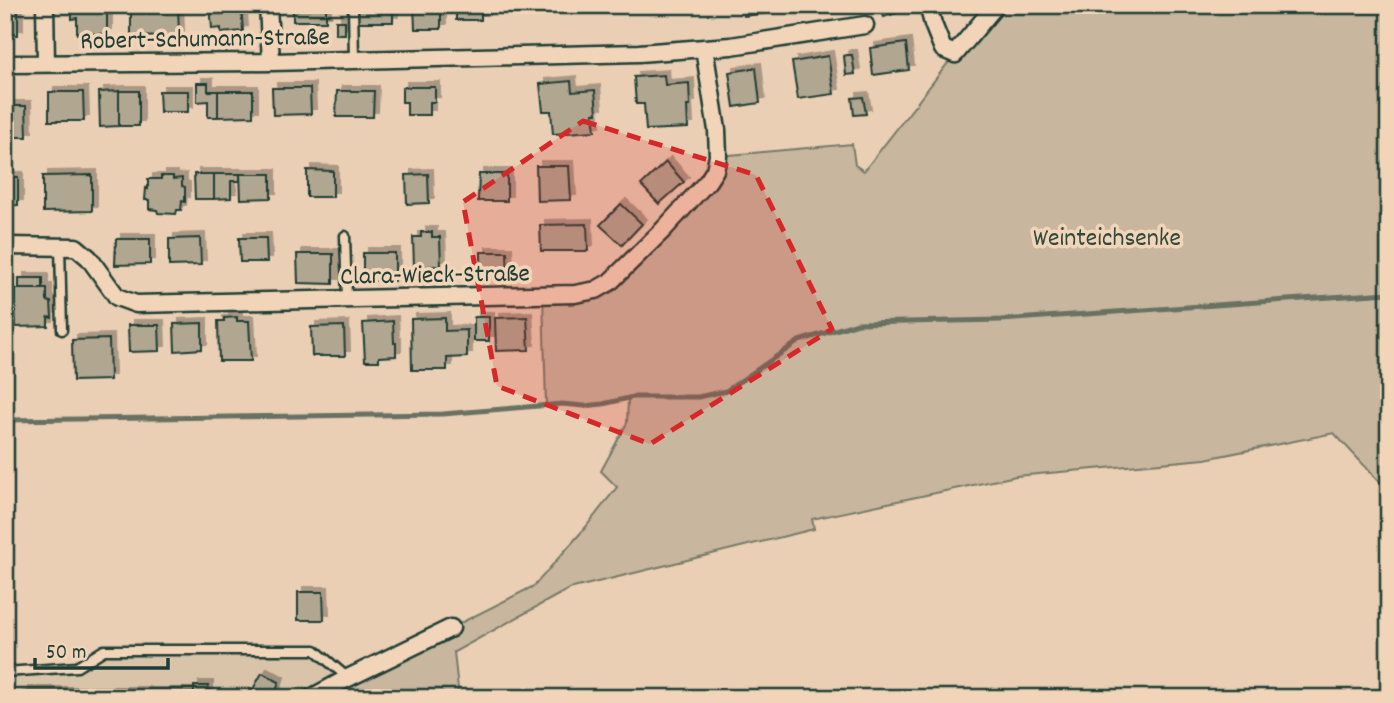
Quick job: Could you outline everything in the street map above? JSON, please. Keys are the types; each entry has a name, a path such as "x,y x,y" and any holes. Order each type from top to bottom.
{"street":[{"path":"45,5 46,62"},
{"path":"268,5 271,62"},
{"path":"928,5 943,49 955,54 996,5"},
{"name":"Robert-Schumann-Straße","path":"5,64 271,62 639,53 731,46 865,25"},
{"name":"Clara-Wieck-Straße","path":"5,246 76,247 89,257 117,297 136,304 575,294 596,290 610,282 663,230 715,170 718,156 717,130 704,48"},
{"path":"311,698 451,628"}],"lane":[{"path":"354,5 354,60"},
{"path":"345,236 347,299"},
{"path":"60,246 62,330"},
{"path":"5,672 77,667 104,650 315,650 348,678"}],"highlighted area":[{"path":"583,121 756,175 832,329 650,444 497,386 463,202"}],"shaded area":[{"path":"104,650 315,650 348,678 311,698 5,698 5,672 77,667"}],"green space":[{"name":"Weinteichsenke","path":"996,5 1389,5 1389,492 1334,433 1205,459 1016,476 812,519 814,529 569,589 454,652 459,698 311,698 534,586 617,487 601,471 627,423 628,399 592,405 546,406 543,295 596,290 663,230 718,156 852,144 855,165 864,171"}],"building":[{"path":"72,5 107,5 107,34 77,34 77,18 72,19"},
{"path":"131,5 178,5 179,36 131,37"},
{"path":"210,5 241,5 243,31 221,33 221,28 212,29"},
{"path":"293,5 326,5 326,21 293,21"},
{"path":"358,5 393,5 393,22 358,22"},
{"path":"414,5 441,5 441,29 415,29"},
{"path":"456,5 481,5 481,20 456,20"},
{"path":"742,5 767,5 769,13 744,16"},
{"path":"897,5 899,12 884,17 881,9"},
{"path":"5,8 18,8 18,35 5,35"},
{"path":"336,21 345,21 345,34 336,34"},
{"path":"906,43 909,70 873,75 870,48"},
{"path":"852,55 855,74 846,75 844,56"},
{"path":"828,56 834,94 798,99 792,62"},
{"path":"756,68 760,103 734,107 729,72"},
{"path":"664,75 665,85 689,83 688,128 646,130 644,104 636,104 634,77"},
{"path":"571,81 572,92 595,90 595,131 553,134 551,111 543,111 540,84"},
{"path":"197,83 208,83 208,91 218,91 218,117 208,117 208,101 197,102"},
{"path":"402,87 435,87 435,102 430,102 430,115 407,115 407,102 402,102"},
{"path":"272,88 310,88 311,114 273,115"},
{"path":"119,91 119,126 100,127 99,92"},
{"path":"119,91 139,91 139,126 119,126"},
{"path":"159,91 188,91 188,112 160,112"},
{"path":"218,91 253,91 253,116 218,117"},
{"path":"337,91 374,91 373,117 336,117"},
{"path":"49,92 83,92 84,121 49,121"},
{"path":"863,97 866,114 854,115 852,98"},
{"path":"5,106 26,106 27,137 5,137"},
{"path":"666,162 684,182 659,204 641,185"},
{"path":"536,166 569,166 571,200 537,201"},
{"path":"307,170 333,171 333,197 307,197"},
{"path":"194,174 214,174 214,199 195,199"},
{"path":"214,174 240,174 240,181 231,181 231,198 214,199"},
{"path":"240,174 271,174 271,198 241,199"},
{"path":"428,174 429,203 407,204 406,175"},
{"path":"479,174 507,174 507,201 478,201"},
{"path":"92,175 92,211 43,212 43,176"},
{"path":"161,176 182,178 185,202 182,201 181,210 177,210 176,214 158,213 157,210 149,209 149,200 145,200 148,179 161,179"},
{"path":"5,177 18,177 18,205 5,206"},
{"path":"621,204 642,224 622,245 600,225"},
{"path":"587,224 588,251 541,251 540,225"},
{"path":"421,232 432,232 432,237 440,237 441,266 414,267 413,237 421,237"},
{"path":"200,238 201,265 169,266 169,239"},
{"path":"239,238 266,238 267,262 240,262"},
{"path":"116,239 150,239 150,264 115,265"},
{"path":"481,252 507,252 508,278 481,278"},
{"path":"363,253 395,253 395,281 363,281"},
{"path":"297,254 333,254 333,284 298,283"},
{"path":"19,278 43,278 43,289 19,289"},
{"path":"15,289 47,289 52,318 48,317 48,326 16,327"},
{"path":"237,317 237,321 249,321 251,361 219,361 218,321"},
{"path":"474,317 489,317 489,341 474,341"},
{"path":"527,317 529,350 496,351 495,318"},
{"path":"445,318 445,331 467,330 467,357 447,358 447,370 412,370 411,319"},
{"path":"393,321 396,356 379,357 379,361 365,361 363,323"},
{"path":"202,323 202,349 175,351 174,324"},
{"path":"128,325 159,325 160,351 129,352"},
{"path":"344,326 345,356 312,356 311,327"},
{"path":"109,339 110,380 73,381 72,340"},
{"path":"298,592 323,592 324,620 298,620"},
{"path":"262,673 279,682 276,692 272,698 248,698"},
{"path":"194,686 208,686 208,698 176,698 176,693 194,693"},
{"path":"23,692 143,692 147,693 148,698 23,698"},
{"path":"147,693 176,693 176,698 148,698"}],"waterway":[{"path":"5,420 443,414 562,404 584,406 633,397 698,397 726,391 799,341 858,323 1001,320 1389,293"}]}
